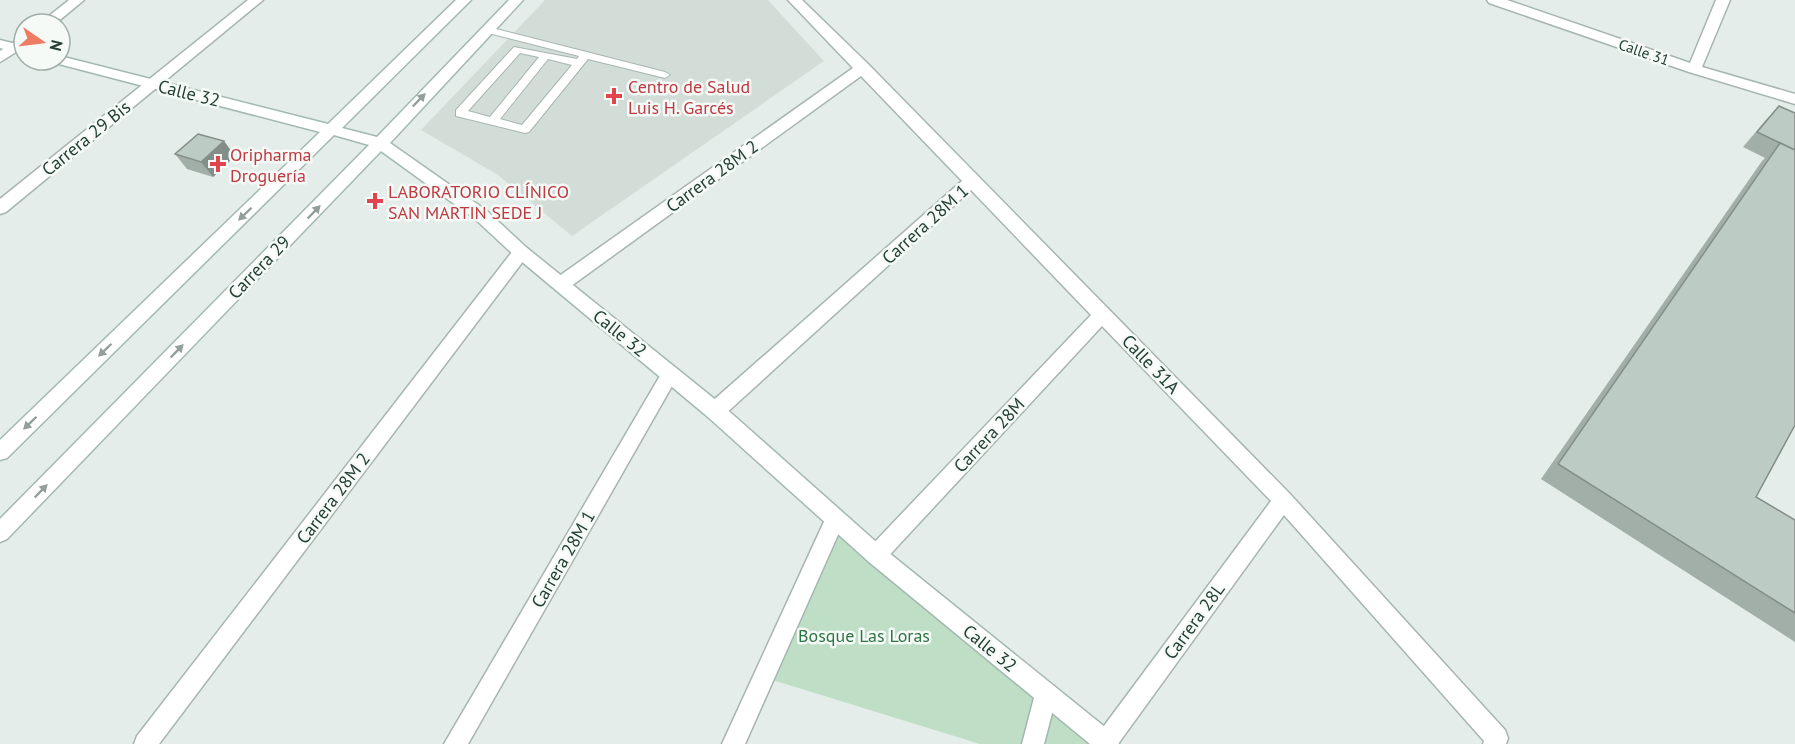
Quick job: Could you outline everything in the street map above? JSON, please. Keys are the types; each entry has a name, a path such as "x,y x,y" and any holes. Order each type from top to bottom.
{"street":[{"path":"62,12 77,0"},
{"name":"Carrera 29 Bis","path":"0,208 256,0"},
{"path":"0,452 464,0"},
{"name":"Carrera 29","path":"0,533 516,0"},
{"name":"Calle 31A","path":"795,0 973,180 1282,500 1495,741"},
{"name":"Calle 31","path":"1494,0 1694,69 1795,99"},
{"path":"1694,69 1713,19 1723,0"},
{"name":"Calle 32","path":"72,63 379,143 481,215 521,252 715,411 876,555 1107,743"},
{"name":"Carrera 28M 2","path":"561,284 863,68"},
{"name":"Carrera 28M 1","path":"715,411 973,180"},
{"name":"Carrera 28M 2","path":"145,744 521,252"},
{"name":"Carrera 28M","path":"876,555 1103,314"},
{"name":"Carrera 28M 1","path":"455,744 670,374"},
{"name":"Carrera 28L","path":"1107,743 1282,500"},
{"path":"733,744 835,519"},
{"path":"1033,744 1046,694"}],"lane":[{"path":"488,30 583,59"},
{"path":"583,59 525,129 460,113 518,49 583,59 665,75"},
{"path":"492,121 546,55"}],"shaded area":[{"name":"Centro de Salud Luis H. Garcés","path":"545,0 768,0 824,61 572,236 498,175 421,130"}],"green space":[{"name":"Bosque Las Loras","path":"835,519 1108,744 980,744 763,677"}],"building":[{"path":"1779,106 1795,113 1795,150 1757,132"},
{"path":"198,134 224,141 201,162 175,154"},
{"path":"1780,143 1795,150 1795,425 1756,497 1795,520 1795,613 1558,464"}],"place":[{"name":"Centro de Salud Luis H. Garcés","path":"614,96"},
{"name":"Oripharma Droguería","path":"218,164"},
{"name":"LABORATORIO CLÍNICO SAN MARTIN SEDE J","path":"375,201"}]}
